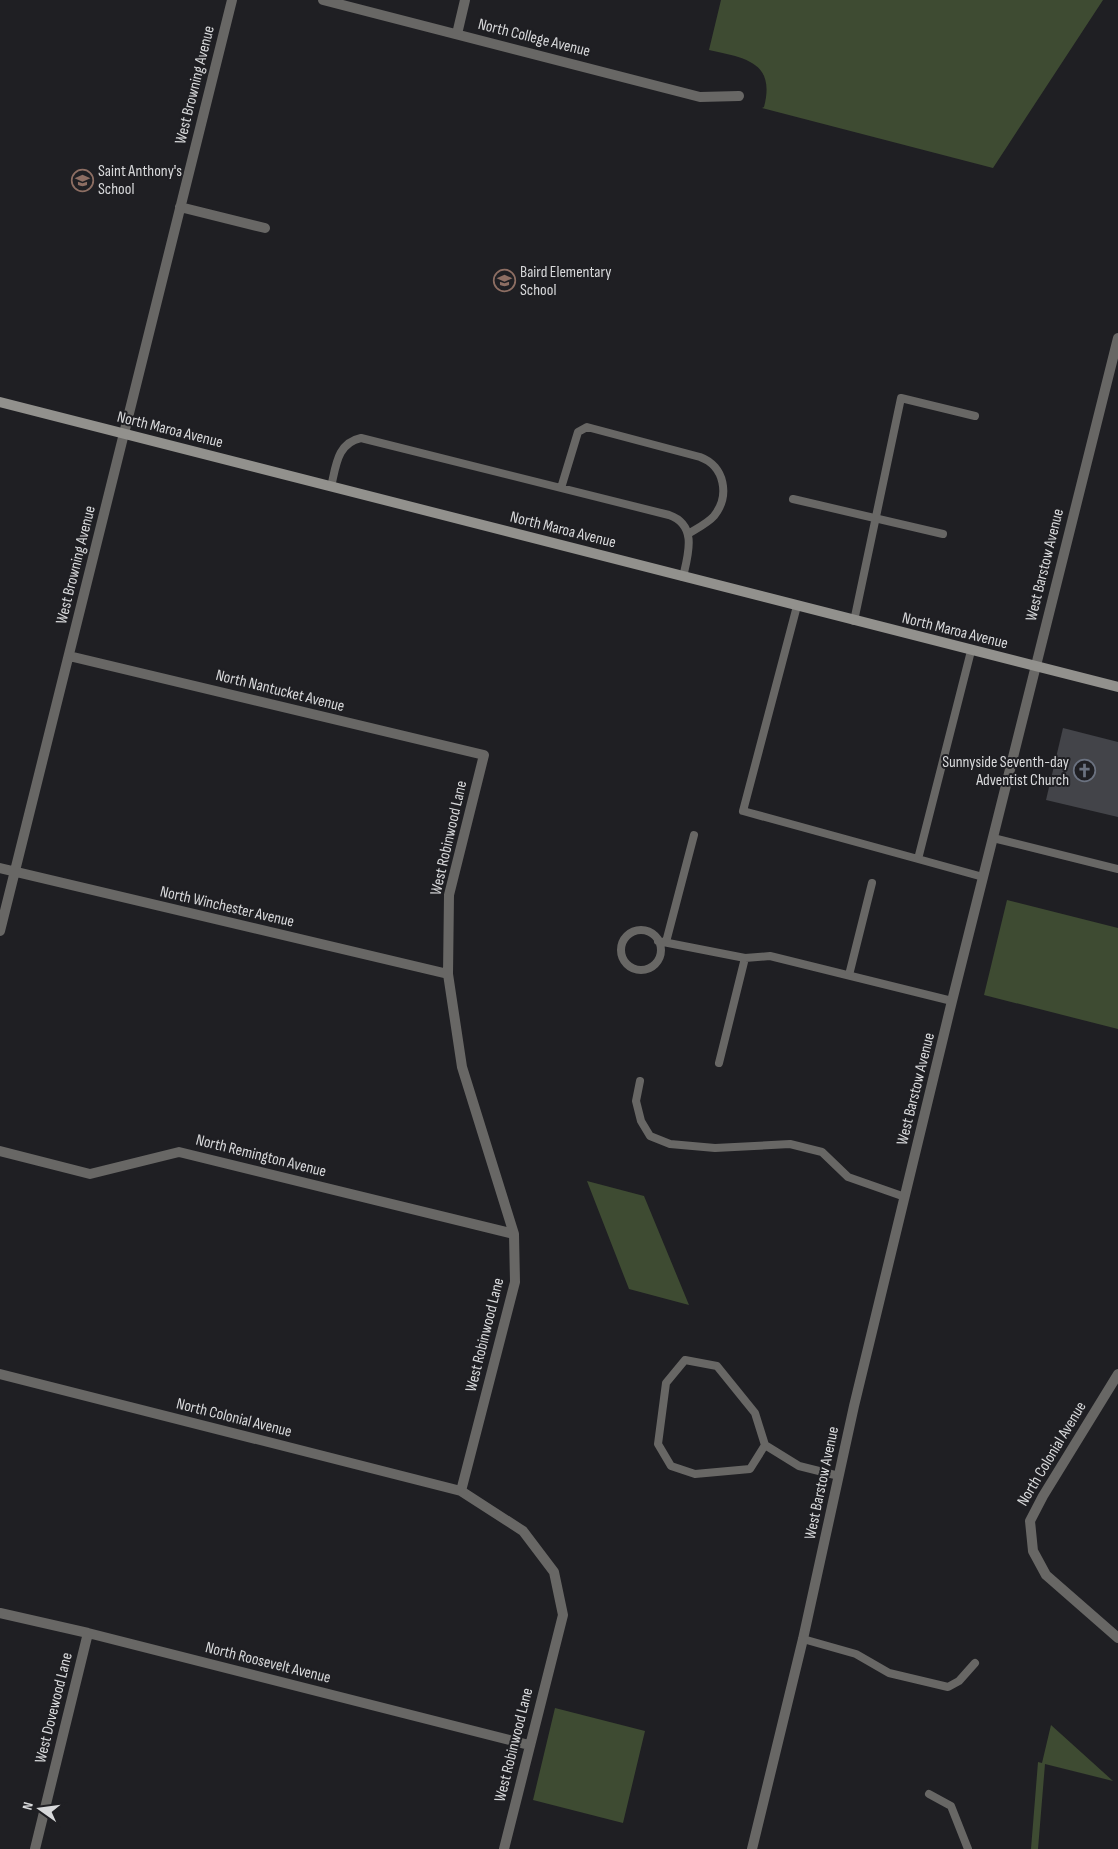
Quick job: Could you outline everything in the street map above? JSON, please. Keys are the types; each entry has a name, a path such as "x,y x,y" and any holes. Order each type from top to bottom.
{"main road":[{"name":"North Maroa Avenue","path":"0,402 1118,687"}],"street":[{"name":"West Browning Avenue","path":"0,931 232,0"},
{"name":"North College Avenue","path":"323,0 700,96 739,96"},
{"path":"457,34 466,0"},
{"path":"180,207 265,228"},
{"name":"West Barstow Avenue","path":"752,1849 952,1000 1118,338"},
{"name":"North Nantucket Avenue","path":"69,656 484,756"},
{"name":"West Robinwood Lane","path":"484,756 449,895 448,974 462,1067 514,1234 515,1282 461,1491 524,1531 554,1572 563,1615 504,1849"},
{"name":"North Winchester Avenue","path":"0,868 448,974"},
{"name":"North Remington Avenue","path":"0,1152 90,1174 179,1152 514,1234"},
{"name":"North Colonial Avenue","path":"0,1374 461,1491"},
{"name":"North Colonial Avenue","path":"1118,1374 1042,1496 1030,1521 1033,1551 1046,1575 1118,1638"},
{"name":"North Roosevelt Avenue","path":"0,1613 88,1633 529,1745"},
{"name":"West Dovewood Lane","path":"35,1849 88,1633"}],"lane":[{"path":"854,621 901,398 975,416"},
{"path":"561,488 578,432 587,428 700,457 708,460 718,470 723,496 713,517 688,534"},
{"path":"331,487 340,452 349,443 362,438 561,488 676,518 688,534 690,546 683,577"},
{"path":"793,499 943,534"},
{"path":"797,606 742,811 983,877"},
{"path":"918,859 971,651"},
{"path":"694,834 662,942 660,954 654,965 642,970 636,970 625,963 622,957 622,944 630,934 642,930 662,942 746,958 770,956 952,1000"},
{"path":"993,838 1118,869"},
{"path":"849,975 872,883"},
{"path":"719,1063 746,958"},
{"path":"640,1081 636,1101 640,1121 650,1136 670,1144 715,1148 790,1144 822,1152 848,1177 905,1197"},
{"path":"765,1445 750,1469 695,1474 671,1466 658,1444 666,1383 685,1360 717,1366 755,1413 765,1445 799,1466 840,1476"},
{"path":"803,1639 856,1654 889,1673 948,1687 959,1682 975,1663"},
{"path":"929,1794 951,1806 968,1849"}],"green space":[{"path":"721,0 1103,0 993,168 762,108 764,107 767,92 761,71 745,59 709,50"},
{"path":"1007,900 1118,928 1118,1029 984,995"},
{"path":"587,1181 644,1196 689,1305 629,1289"},
{"path":"555,1708 645,1731 623,1823 533,1800"},
{"path":"1051,1725 1113,1781 1045,1764 1038,1849 1031,1849 1038,1762 1042,1763"}],"building":[{"name":"Sunnyside Seventh-day Adventist Church","path":"1063,728 1118,742 1118,817 1046,800"}],"place":[{"name":"Saint Anthony's School","path":"82,180"},
{"name":"Baird Elementary School","path":"504,281"},
{"name":"Sunnyside Seventh-day Adventist Church","path":"1085,771"}]}
